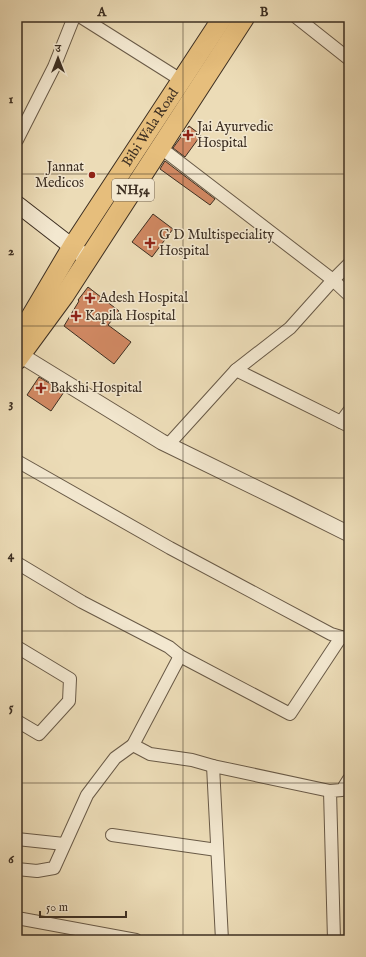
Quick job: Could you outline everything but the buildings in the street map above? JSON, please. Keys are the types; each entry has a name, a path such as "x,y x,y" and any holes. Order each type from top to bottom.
{"highway":[{"name":"Bibi Wala Road","path":"18,352 72,247 223,17"},
{"name":"NH54","path":"18,352 64,296 245,17"}],"main road":[{"path":"17,204 88,259"}],"street":[{"path":"17,140 54,67 74,17"},
{"path":"81,17 181,80"},
{"path":"296,17 349,59"},
{"path":"161,148 333,280 349,295"},
{"path":"168,445 236,370 290,328 349,264"},
{"path":"18,352 168,445 349,534"},
{"path":"236,370 345,424 349,411"},
{"path":"17,461 177,552 331,634 345,638 290,714 180,656 169,646 82,602 17,564"},
{"path":"17,647 70,679 69,700 39,734 17,721"},
{"path":"17,869 38,871 54,868 88,795 115,758 133,745 180,656"},
{"path":"133,745 150,754 192,760 213,766 330,790 342,790 349,779"},
{"path":"213,766 222,940"},
{"path":"330,790 334,940"},
{"path":"112,835 218,850"},
{"path":"17,839 64,844"},
{"path":"17,918 136,940"}],"place":[{"name":"Jai Ayurvedic Hospital","path":"188,135"},
{"name":"Jannat Medicos","path":"92,175"},
{"name":"G D Multispeciality Hospital","path":"150,243"},
{"name":"Adesh Hospital","path":"90,298"},
{"name":"Kapila Hospital","path":"76,316"},
{"name":"Bakshi Hospital","path":"41,388"}]}
